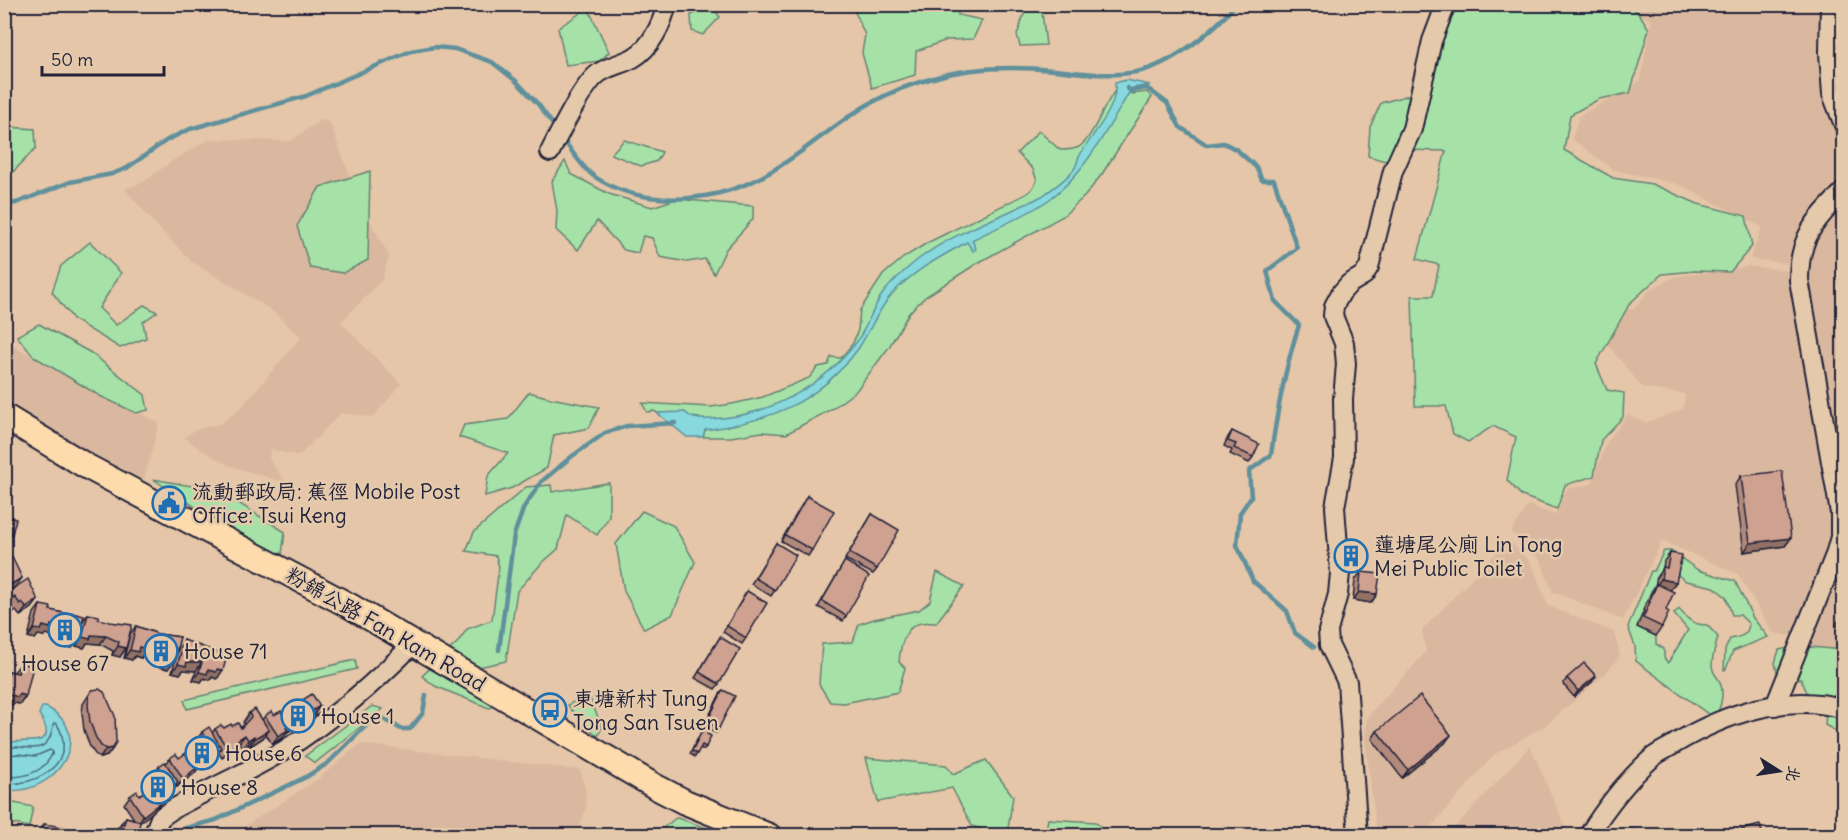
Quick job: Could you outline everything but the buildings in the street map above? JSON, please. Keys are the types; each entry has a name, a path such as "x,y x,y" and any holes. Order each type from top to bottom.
{"main road":[{"name":"粉錦公路 Fan Kam Road","path":"4,416 86,466 350,606 656,787 685,802 770,836"}],"street":[{"path":"551,149 573,109 598,74 635,57 647,47 664,18 667,4"},
{"path":"1358,836 1347,682 1329,645 1328,631 1338,594 1340,573 1335,507 1344,458 1343,399 1346,364 1344,343 1333,316 1334,306 1348,284 1364,275 1369,267 1393,171 1419,108 1421,83 1432,41 1446,4"},
{"path":"1830,4 1829,53 1832,94 1844,125"},
{"path":"1775,706 1840,537 1840,513 1799,280 1799,265 1806,237 1815,221 1844,191"},
{"path":"153,836 160,818 282,751 327,720 390,667 414,643"},
{"path":"1588,836 1616,796 1654,756 1690,735 1721,720 1775,706 1804,702 1844,709"}],"shaded area":[{"path":"1611,5 1823,5 1832,119 1843,149 1843,185 1792,264 1750,259 1762,227 1678,184 1614,170 1572,139 1579,116 1640,81 1652,20"},
{"path":"322,119 330,123 359,201 389,256 382,280 341,322 401,384 373,417 341,413 299,456 270,449 269,459 286,483 228,465 201,450 184,437 195,430 221,423 238,411 301,337 270,309 192,262 125,189 145,181 172,161 210,139 291,141"},
{"path":"1843,209 1843,495 1806,283 1808,254 1825,223"},
{"path":"1749,266 1789,271 1835,519 1827,567 1793,636 1773,633 1738,574 1662,541 1623,620 1553,592 1540,559 1511,532 1528,505 1555,515 1567,489 1592,484 1606,444 1628,414 1645,423 1683,409 1685,394 1643,388 1594,328 1600,313 1633,309 1651,289 1674,277"},
{"path":"11,345 159,423 144,480 43,427 5,398 4,354"},
{"path":"1843,537 1843,667 1807,651 1840,568"},
{"path":"1509,540 1532,564 1548,606 1614,632 1620,656 1606,673 1545,726 1495,754 1424,835 1377,835 1365,740 1367,717 1426,652 1422,630"},
{"path":"360,744 580,770 585,789 586,808 577,835 231,835 318,779"},
{"path":"1530,746 1569,835 1448,835"}],"green space":[{"path":"852,5 957,5 958,15 982,20 973,39 947,40 916,51 915,75 872,88 862,53 865,35"},
{"path":"1027,5 1044,5 1042,12 1046,45 1020,46 1017,35"},
{"path":"1448,5 1630,5 1649,29 1630,93 1599,99 1570,115 1564,150 1613,178 1652,184 1698,204 1746,216 1752,246 1730,272 1695,271 1662,274 1630,303 1596,364 1607,390 1624,393 1623,417 1601,440 1594,476 1565,485 1557,509 1522,496 1507,480 1516,437 1493,426 1468,442 1453,434 1446,406 1415,406 1412,296 1433,296 1439,265 1417,259 1446,151 1403,150 1385,161 1368,156 1370,127 1381,103 1420,92"},
{"path":"711,6 720,17 703,35 692,31 691,15"},
{"path":"588,8 609,52 600,61 566,65 558,28"},
{"path":"1118,87 1132,94 1147,92 1152,97 1085,196 1063,216 976,264 925,297 909,313 889,347 856,391 833,408 786,434 762,432 731,437 703,437 705,430 699,418 647,412 642,403 711,407 763,397 809,378 818,367 828,365 831,357 841,358 853,343 858,330 860,310 883,275 903,258 927,243 1026,194 1037,181 1033,169 1017,153 1039,131 1060,150 1079,147 1089,136"},
{"path":"8,127 35,129 36,148 13,172 5,167 5,129"},
{"path":"624,140 662,152 657,161 641,166 611,154"},
{"path":"565,161 571,174 609,194 652,207 676,199 753,206 753,219 726,249 714,274 705,259 687,262 660,257 652,238 643,236 638,253 624,250 597,221 578,250 556,230 557,211 552,181"},
{"path":"370,171 368,260 343,273 310,268 297,226 320,187"},
{"path":"90,242 121,273 99,308 116,325 144,305 157,312 143,322 146,338 120,348 74,320 52,292 61,266"},
{"path":"39,324 91,353 145,395 148,410 136,413 100,396 33,356 17,336"},
{"path":"529,392 599,407 589,428 554,435 547,468 512,488 485,496 488,476 508,453 459,437 464,425 508,419"},
{"path":"153,479 219,491 285,532 282,554 260,550"},
{"path":"609,483 609,517 597,535 567,515 558,549 517,591 506,661 470,669 509,702 489,708 435,686 422,676 458,642 467,629 492,620 499,567 496,556 466,551 474,532 526,487 551,485 552,492"},
{"path":"642,511 674,526 695,562 672,615 644,629 624,591 616,544"},
{"path":"1664,551 1671,551 1698,570 1735,581 1753,618 1768,637 1733,651 1724,670 1725,650 1730,639 1740,637 1745,633 1749,624 1740,615 1732,615 1726,597 1714,587 1686,581 1674,572 1661,576 1651,591 1637,627 1656,636 1656,644 1664,649 1664,658 1668,663 1688,630 1674,614 1679,609 1691,621 1707,625 1718,637 1712,665 1720,682 1722,697 1715,719 1636,661 1635,646 1628,627 1651,571 1654,571"},
{"path":"937,572 964,586 936,623 915,625 907,633 902,644 899,662 905,668 898,692 844,703 830,702 819,684 822,644 853,642 859,624 919,610 930,601"},
{"path":"1799,646 1843,650 1843,743 1836,731 1825,725 1826,712 1809,697 1801,679 1788,679 1780,685 1775,663 1779,650"},
{"path":"355,660 357,669 187,709 184,700"},
{"path":"588,694 602,727 598,736 579,720 568,705"},
{"path":"372,706 383,709 315,763 305,756"},
{"path":"866,758 946,765 953,774 986,760 1013,796 1007,835 972,826 952,788 878,802"},
{"path":"5,801 33,807 29,827 5,822"},
{"path":"676,818 681,819 725,835 654,835"},
{"path":"1048,819 1095,822 1110,835 1045,835"}],"water":[{"path":"1126,80 1150,85 1132,88 1096,148 1063,188 1031,211 972,240 976,249 973,251 967,242 909,278 887,300 858,349 843,368 809,396 771,415 705,430 703,437 687,437 657,413 685,412 703,419 742,415 779,403 813,384 855,344 881,296 915,262 934,248 964,232 1042,196 1067,177 1103,122 1112,103 1115,83"},
{"path":"42,707 46,707 61,718 69,732 69,747 64,761 54,774 40,784 24,790 5,790 5,743 43,738 46,734 45,726 39,714"}],"waterway":[{"path":"563,139 590,173 615,188 637,195 660,198 707,195 752,182 797,155 832,128 869,104 911,85 965,71 1010,68 1105,74 1136,72 1163,63 1177,55 1204,36 1236,4"},
{"path":"4,205 16,203 70,182 112,174 127,168 167,140 190,129 306,96 411,51 435,47 455,49 492,62 516,81 538,104 556,129"},
{"path":"1127,88 1131,91 1147,88 1167,103 1180,127 1207,145 1224,143 1237,150 1256,167 1262,180 1274,180 1297,248 1267,271 1275,301 1299,325 1282,390 1271,455 1249,471 1251,497 1240,513 1237,545 1253,581 1287,611 1295,633 1314,647"},
{"path":"499,650 514,535 524,507 541,482 605,433 627,426 675,423"},
{"path":"169,836 182,829 216,820 306,777 328,763 374,718 381,717 401,729 410,729 423,713 426,695"}],"place":[{"name":"流動郵政局: 蕉徑 Mobile Post Office: Tsui Keng","path":"169,503"},
{"name":"蓮塘尾公廁 Lin Tong Mei Public Toilet","path":"1351,556"},
{"name":"House 67","path":"65,630"},
{"name":"House 71","path":"161,651"},
{"name":"東塘新村 Tung Tong San Tsuen","path":"550,710"},
{"name":"House 1","path":"298,716"},
{"name":"House 6","path":"202,753"},
{"name":"House 8","path":"158,787"}]}
